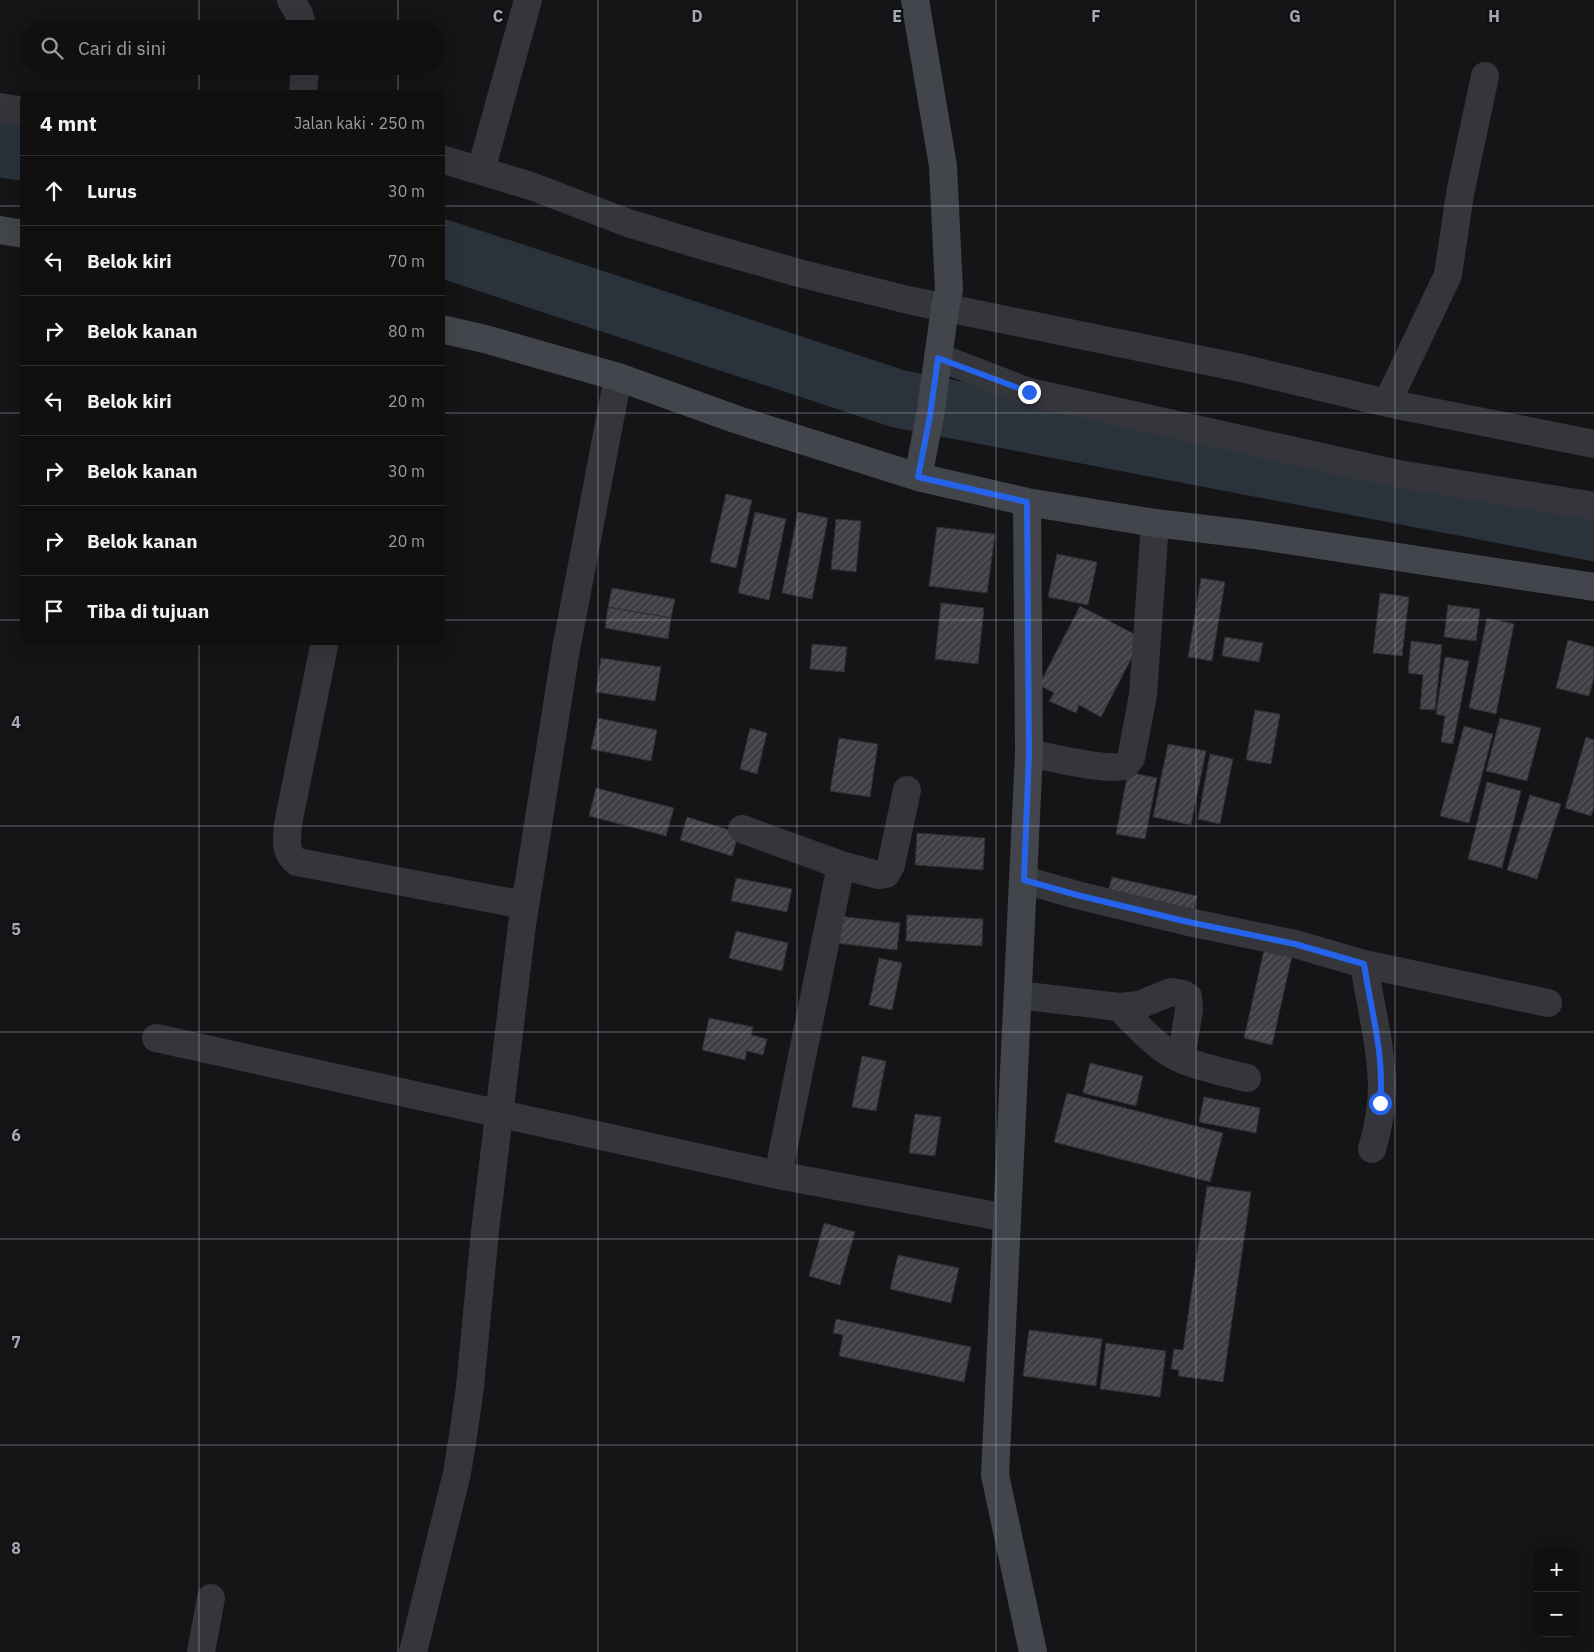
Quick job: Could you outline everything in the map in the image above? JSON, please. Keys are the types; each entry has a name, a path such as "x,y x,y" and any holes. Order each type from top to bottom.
{"street":[{"path":"291,0 301,20"},
{"path":"480,170 528,0"},
{"path":"915,0 943,166 949,290 945,334 918,477"},
{"path":"303,90 304,75"},
{"path":"1387,403 1448,275 1460,194 1485,76"},
{"path":"0,107 20,110"},
{"path":"445,159 531,186 628,223 798,273 945,334 1029,392 1393,473 1594,506"},
{"path":"0,230 20,233"},
{"path":"945,334 991,317 1241,368 1387,403 1594,444"},
{"path":"445,330 485,339 618,377 738,420 918,477 1027,502 1156,523 1255,535 1594,586"},
{"path":"413,1652 457,1473 464,1436 485,1231 525,905 566,649 618,377"},
{"path":"1027,502 1029,753 1018,995 996,1216 995,1475 1033,1652"},
{"path":"1029,753 1079,763 1117,767 1127,764 1131,758 1143,695 1156,523"},
{"path":"324,645 288,824 288,852 292,859 297,862 525,905"},
{"path":"742,829 841,866 883,876 889,871 907,790"},
{"path":"778,1175 841,866"},
{"path":"1024,880 1184,921 1295,944 1364,964 1548,1003"},
{"path":"1364,964 1377,1037 1382,1086 1378,1126 1372,1149"},
{"path":"1018,995 1119,1007 1140,1005 1172,992 1183,994 1188,997 1189,1010 1181,1059"},
{"path":"1119,1007 1147,1035 1181,1059 1247,1078"},
{"path":"156,1038 778,1175 996,1216"},
{"path":"201,1652 211,1598"}],"building":[{"path":"726,494 752,500 736,568 710,562"},
{"path":"755,512 786,519 769,600 738,593"},
{"path":"798,512 828,518 812,599 782,593"},
{"path":"836,519 861,521 856,572 831,569"},
{"path":"937,527 995,534 987,593 929,586"},
{"path":"1057,554 1097,562 1088,605 1048,597"},
{"path":"1201,578 1225,582 1212,661 1188,657"},
{"path":"612,588 675,599 671,618 608,607"},
{"path":"1380,593 1409,597 1402,656 1373,653"},
{"path":"941,603 984,608 978,664 935,659"},
{"path":"1448,605 1480,609 1476,641 1444,637"},
{"path":"1080,606 1142,638 1101,717 1079,705 1076,713 1049,701 1054,693 1039,685"},
{"path":"608,607 671,618 668,639 605,628"},
{"path":"1487,618 1514,624 1496,714 1469,708"},
{"path":"1225,637 1263,643 1259,662 1222,656"},
{"path":"1568,640 1594,647 1594,677 1589,696 1556,688"},
{"path":"1411,641 1442,645 1435,710 1420,709 1423,675 1408,673"},
{"path":"812,644 847,647 844,672 810,669"},
{"path":"1445,657 1469,661 1453,744 1441,742 1445,716 1436,714"},
{"path":"601,658 661,667 655,701 596,692"},
{"path":"1255,710 1280,714 1271,764 1246,760"},
{"path":"598,718 657,730 651,761 591,749"},
{"path":"1500,718 1541,728 1527,781 1486,771"},
{"path":"1464,726 1493,734 1469,823 1440,816"},
{"path":"750,728 767,733 757,774 740,769"},
{"path":"1586,737 1594,740 1594,807 1591,816 1565,808"},
{"path":"839,738 878,744 870,797 830,791"},
{"path":"1168,744 1206,751 1191,825 1153,817"},
{"path":"1210,754 1233,759 1220,824 1198,819"},
{"path":"1128,772 1157,778 1145,839 1116,834"},
{"path":"1487,782 1521,791 1502,868 1468,859"},
{"path":"596,788 674,808 666,836 589,816"},
{"path":"1530,795 1561,804 1537,879 1507,870"},
{"path":"687,817 739,833 732,856 680,840"},
{"path":"917,833 985,838 983,870 915,865"},
{"path":"1112,877 1197,896 1191,921 1106,901"},
{"path":"736,878 792,889 787,912 731,901"},
{"path":"907,915 983,919 982,946 906,941"},
{"path":"838,916 900,923 897,950 835,943"},
{"path":"736,931 788,943 782,971 729,958"},
{"path":"1264,950 1292,956 1272,1045 1244,1038"},
{"path":"879,958 902,963 892,1010 869,1005"},
{"path":"709,1018 753,1027 751,1035 767,1039 763,1055 747,1051 745,1060 702,1050"},
{"path":"862,1056 886,1061 876,1111 852,1107"},
{"path":"1090,1063 1143,1076 1136,1106 1083,1093"},
{"path":"1067,1093 1223,1133 1210,1182 1054,1142"},
{"path":"1204,1097 1260,1108 1256,1133 1199,1122"},
{"path":"915,1114 941,1117 935,1156 909,1153"},
{"path":"1207,1186 1251,1192 1223,1382 1178,1376 1179,1370 1171,1369 1174,1349 1183,1350"},
{"path":"824,1223 855,1232 840,1285 809,1276"},
{"path":"898,1255 959,1268 951,1303 890,1289"},
{"path":"836,1319 971,1347 964,1382 839,1356 843,1335 833,1333"},
{"path":"1029,1330 1102,1339 1096,1386 1023,1376"},
{"path":"1106,1343 1166,1351 1160,1397 1100,1389"}],"waterway":[{"path":"0,148 20,151"},
{"path":"445,249 899,399 1594,532"}],"route":[{"path":"1029,392 938,358 930,416 918,477 1027,502 1029,753 1024,880 1184,921 1295,944 1364,964 1377,1037 1382,1086 1380,1103"}]}
